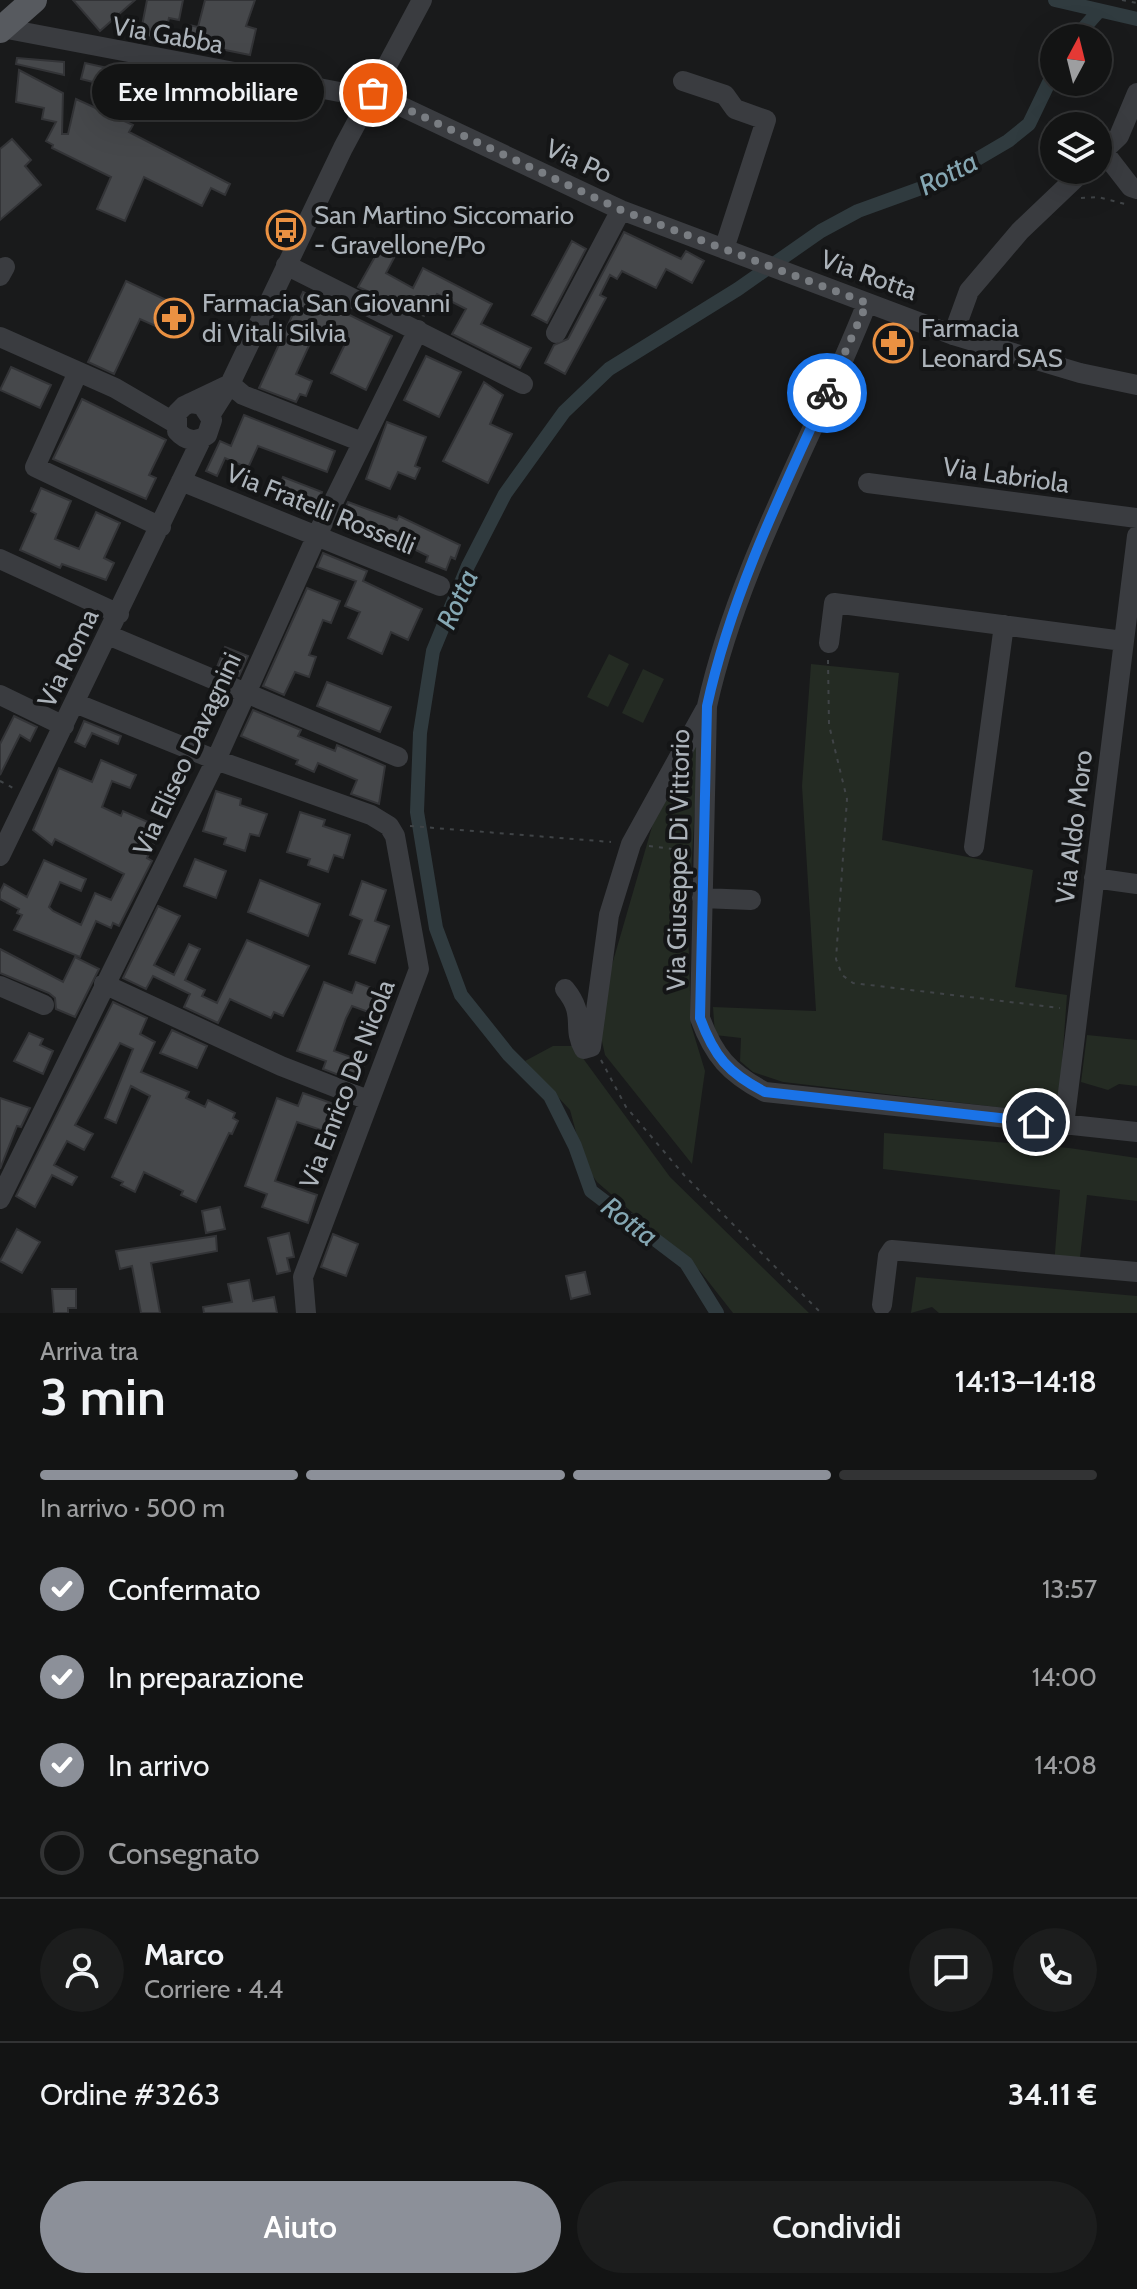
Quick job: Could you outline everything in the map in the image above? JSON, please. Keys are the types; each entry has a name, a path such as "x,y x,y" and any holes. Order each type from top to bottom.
{"main road":[{"path":"1,29 34,0"}],"street":[{"path":"182,417 202,405 211,414 230,384 286,265 422,0"},
{"name":"Via Gabba","path":"1,29 350,94 373,93"},
{"path":"683,81 725,95 735,109 766,120 724,249"},
{"name":"Via Po","path":"373,93 621,210 768,265"},
{"path":"1112,143 1119,136 1137,93"},
{"path":"1112,167 1131,187 1137,189"},
{"path":"953,335 969,291 1020,231 1069,184"},
{"path":"556,333 621,210"},
{"path":"286,265 523,384"},
{"name":"Via Rotta","path":"768,265 953,335 1080,373 1137,385"},
{"name":"Via Giuseppe Di Vittorio","path":"867,303 765,527 717,664 707,706 700,1018 712,1050 742,1080 765,1092 1137,1132"},
{"name":"Via Eliseo Davagnini","path":"0,1199 216,760 317,535 418,330"},
{"path":"0,337 182,417 191,440 202,438"},
{"path":"78,372 35,467 161,527"},
{"path":"182,417 230,384"},
{"path":"230,384 243,395 362,442"},
{"name":"Via Roma","path":"0,856 202,438 212,425 211,414"},
{"name":"Via Roma","path":"181,481 182,417"},
{"name":"Via Fratelli Rosselli","path":"181,481 440,586"},
{"name":"Via Labriola","path":"868,483 1137,518"},
{"name":"Via Aldo Moro","path":"1064,1125 1123,641 1135,577 1137,536"},
{"path":"0,559 119,614"},
{"path":"829,643 834,603 1123,641"},
{"path":"974,847 1004,625"},
{"path":"108,635 398,757"},
{"path":"0,695 64,726"},
{"path":"75,703 216,760 397,826"},
{"name":"Via Giuseppe Di Vittorio","path":"594,1032 609,915 631,844 707,706"},
{"name":"Via Enrico De Nicola","path":"306,1313 303,1277 419,969 397,826"},
{"path":"1094,878 1137,884"},
{"path":"702,898 751,900"},
{"path":"104,984 281,1066 368,1100"},
{"path":"0,986 44,1005"},
{"path":"565,989 580,1014 578,1038 584,1049 591,1047 594,1032"},
{"path":"882,1305 888,1256 892,1250 1137,1272"}],"path":[{"path":"1122,0 1137,3"},
{"path":"1079,199 1098,197 1137,207"},
{"path":"829,643 826,685 829,725 847,799 836,959 842,975 853,983 1069,1009 1067,1020 1078,1021"},
{"path":"397,826 704,851"},
{"path":"594,1032 601,1058 626,1107 684,1175 821,1313"}],"shaded area":[{"path":"609,654 629,664 608,707 587,697"},
{"path":"811,664 899,673 882,840 1033,870 1015,987 1067,995 1060,1091 1049,1113 783,1082 753,1072 740,1061 741,1038 715,1035 713,1007 816,1011 802,786"},
{"path":"643,669 664,679 643,723 622,713"},
{"path":"699,738 688,924 691,1025 705,1071 692,1164 605,1055 600,1032 607,982 658,806"},
{"path":"1087,1035 1137,1040 1137,1086 1119,1084 1108,1090 1081,1082"},
{"path":"553,1046 574,1046 670,1177 809,1313 733,1313 700,1271 597,1182 585,1165 570,1110 525,1061"},
{"path":"884,1133 1069,1148 1137,1158 1137,1201 1087,1195 1079,1266 1054,1265 1060,1190 883,1169"},
{"path":"916,1277 1137,1296 1137,1313 939,1313 932,1307 911,1313"}],"building":[{"path":"73,0 135,0 100,31"},
{"path":"147,0 183,0 179,20 169,18 164,41 140,36"},
{"path":"205,0 255,0 246,26 256,29 250,55 185,42 189,25 198,27"},
{"path":"17,58 64,62 64,75 16,64"},
{"path":"85,63 130,73 124,95 112,92 113,87 81,79"},
{"path":"19,70 63,93 62,134 68,134 76,99 133,125 129,132 230,184 225,195 211,188 202,206 144,177 125,221 97,209 111,177 52,148 53,145 46,141 56,122 42,119 44,108 16,102"},
{"path":"12,139 31,160 25,166 41,185 0,220 0,149"},
{"path":"624,232 681,259 686,251 704,261 692,283 666,269 656,288 622,271 617,279 610,275 600,295 606,298 565,374 545,363 554,345 568,339"},
{"path":"371,241 396,254 386,273 413,288 423,268 492,304 481,324 531,348 520,368 452,334 466,309 437,294 424,316 358,287 376,255 366,250"},
{"path":"572,241 586,249 547,323 532,315"},
{"path":"126,281 183,308 171,333 140,319 114,374 88,362"},
{"path":"303,292 392,336 366,390 331,373 346,342 317,328 296,374 312,381 306,396 300,394 296,402 259,388"},
{"path":"426,356 461,372 439,417 404,400"},
{"path":"11,367 51,385 40,408 0,390"},
{"path":"484,382 503,395 490,424 512,434 488,483 443,461"},
{"path":"82,399 166,440 149,475 156,478 146,499 53,459"},
{"path":"244,415 335,451 327,472 258,446 248,468 225,458 217,476 206,471 220,441 231,446"},
{"path":"387,422 426,437 415,466 420,468 415,479 398,472 390,489 366,479"},
{"path":"283,477 322,492 312,516 274,501"},
{"path":"41,488 71,501 55,539 79,549 96,512 120,523 104,558 114,563 106,580 62,564 60,568 20,550 36,514 31,511"},
{"path":"348,502 397,520 399,516 460,545 455,559 451,557 446,570 426,562 428,556 379,532 376,541 337,526"},
{"path":"323,553 367,571 363,581 422,609 408,640 391,632 382,654 348,638 360,612 345,606 356,581 317,567"},
{"path":"307,588 340,601 331,623 323,620 309,655 316,657 309,677 295,672 284,695 263,686"},
{"path":"225,647 248,656 239,676 217,667"},
{"path":"327,682 391,707 380,732 317,706"},
{"path":"253,710 301,730 298,736 335,751 337,745 385,766 379,804 351,794 357,780 318,763 314,772 296,764 298,760 241,736"},
{"path":"14,716 37,727 30,741 20,735 0,775 0,744"},
{"path":"84,721 121,736 118,744 92,733 85,747 75,742"},
{"path":"101,760 136,775 130,788 112,781 102,807 121,816 123,811 157,826 154,833 158,835 147,858 152,861 119,926 113,923 111,928 96,921 80,957 14,930 22,915 17,913 19,909 0,899 0,892 4,884 27,897 44,860 86,879 81,891 60,882 49,907 53,911 81,925 95,893 111,900 124,874 55,839 52,845 33,830 59,768 92,782"},
{"path":"216,791 241,799 240,805 267,814 259,836 250,834 245,851 224,844 226,838 203,831"},
{"path":"300,812 325,820 323,826 350,835 343,858 334,855 328,872 308,865 310,859 287,852"},
{"path":"195,859 226,871 216,898 184,886"},
{"path":"260,880 320,904 308,936 248,912"},
{"path":"362,881 386,890 375,921 389,926 375,963 349,954 362,920 350,915"},
{"path":"158,906 180,916 154,965 174,975 189,944 200,949 185,980 205,990 202,996 217,1003 247,940 309,966 283,1016 274,1012 271,1018 230,999 218,1023 184,1007 190,994 153,976 146,989 123,978"},
{"path":"0,949 63,982 75,957 99,969 75,1017 56,1009 55,998 49,993 0,973"},
{"path":"324,982 352,993 356,982 390,995 382,1017 352,1006 346,1018 334,1051 365,1062 357,1082 323,1069 326,1061 297,1051"},
{"path":"113,1002 147,1018 140,1034 155,1042 141,1072 189,1092 186,1098 205,1107 208,1100 235,1113 233,1118 238,1121 232,1134 229,1133 196,1202 181,1195 183,1191 144,1172 135,1192 121,1185 123,1182 112,1177 150,1096 131,1086 116,1123 105,1118 133,1049 120,1043 75,1125 93,1134 84,1150 67,1141 54,1165 77,1177 72,1185 52,1175 35,1207 16,1196"},
{"path":"172,1030 207,1046 197,1068 160,1053"},
{"path":"29,1033 43,1039 40,1045 53,1051 43,1074 14,1061"},
{"path":"303,1093 348,1109 339,1136 297,1122 275,1181 317,1195 308,1223 262,1207 267,1194 245,1186 277,1098 298,1106"},
{"path":"0,1098 30,1108 21,1127 17,1126 0,1169"},
{"path":"220,1207 225,1229 206,1233 202,1211"},
{"path":"17,1229 40,1242 22,1273 0,1261"},
{"path":"289,1233 294,1257 287,1258 290,1271 277,1274 268,1238"},
{"path":"333,1234 358,1244 346,1276 321,1267"},
{"path":"216,1236 217,1251 151,1263 160,1313 141,1313 132,1266 120,1269 116,1251"},
{"path":"585,1272 590,1294 571,1299 566,1276"},
{"path":"249,1280 253,1301 274,1297 277,1313 204,1313 203,1307 232,1302 228,1284"},
{"path":"52,1289 76,1289 76,1308 68,1308 68,1313 54,1313"}],"waterway":[{"name":"Rotta","path":"1055,0 1137,19"},
{"name":"Rotta","path":"1087,24 1098,12"},
{"name":"Rotta","path":"717,1313 686,1263 591,1191 575,1146 550,1096 508,1054 461,995 436,928 417,812 420,733 433,651 468,566 505,494 564,412 609,369 738,289 821,231 858,211 938,182 1008,141 1029,124 1042,96"}],"way so far":[{"path":"373,93 621,210 867,303 827,393"}],"place":[{"name":"Exe Immobiliare","path":"373,93"},
{"name":"San Martino Siccomario - Gravellone/Po","path":"286,230"},
{"name":"Farmacia San Giovanni di Vitali Silvia","path":"174,318"},
{"name":"Farmacia Leonard SAS","path":"893,343"}],"route":[{"path":"827,393 765,527 717,664 707,706 700,1018 712,1050 742,1080 765,1092 1036,1122"}]}
